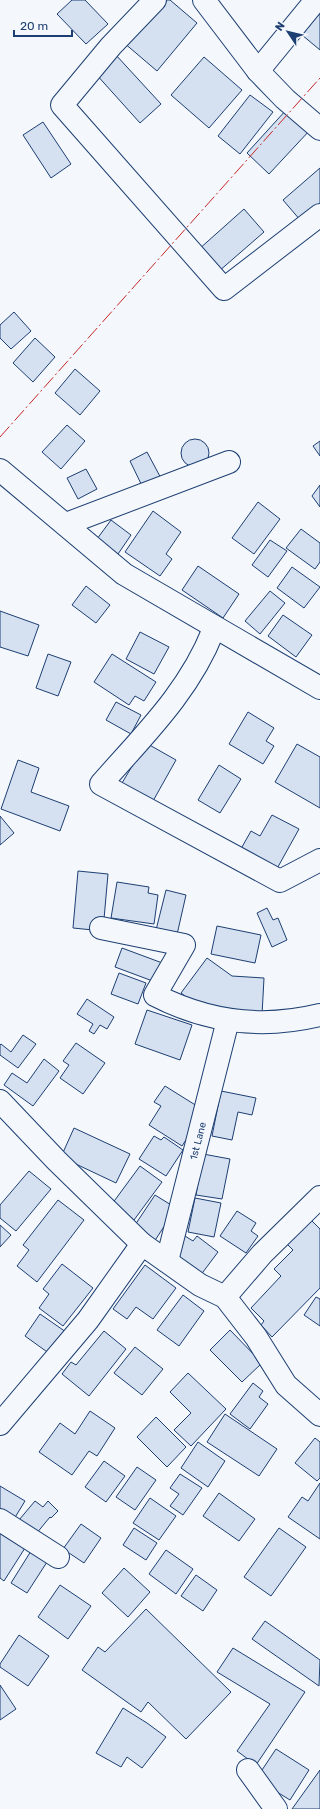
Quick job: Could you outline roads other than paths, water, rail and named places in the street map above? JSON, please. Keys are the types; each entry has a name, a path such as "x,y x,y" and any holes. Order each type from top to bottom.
{"street":[{"path":"154,0 111,46 62,105 224,289 320,215"},
{"path":"204,0 258,70 285,99 320,129"},
{"path":"258,70 316,0"},
{"path":"66,524 229,462"},
{"path":"0,470 124,574 320,688"},
{"path":"213,631 203,655 191,677 163,713 101,784 280,881 320,860"},
{"path":"101,928 184,945 155,995 181,1008 215,1018 254,1023 295,1021 320,1015"},
{"name":"1st Lane","path":"167,1261 228,1020"},
{"path":"0,1101 57,1161 142,1244 200,1285 225,1297 256,1337 286,1385 320,1415"},
{"path":"225,1297 262,1254 320,1197"},
{"path":"0,1424 88,1320 142,1244"},
{"path":"0,1520 58,1557"},
{"path":"248,1770 276,1809"}]}
